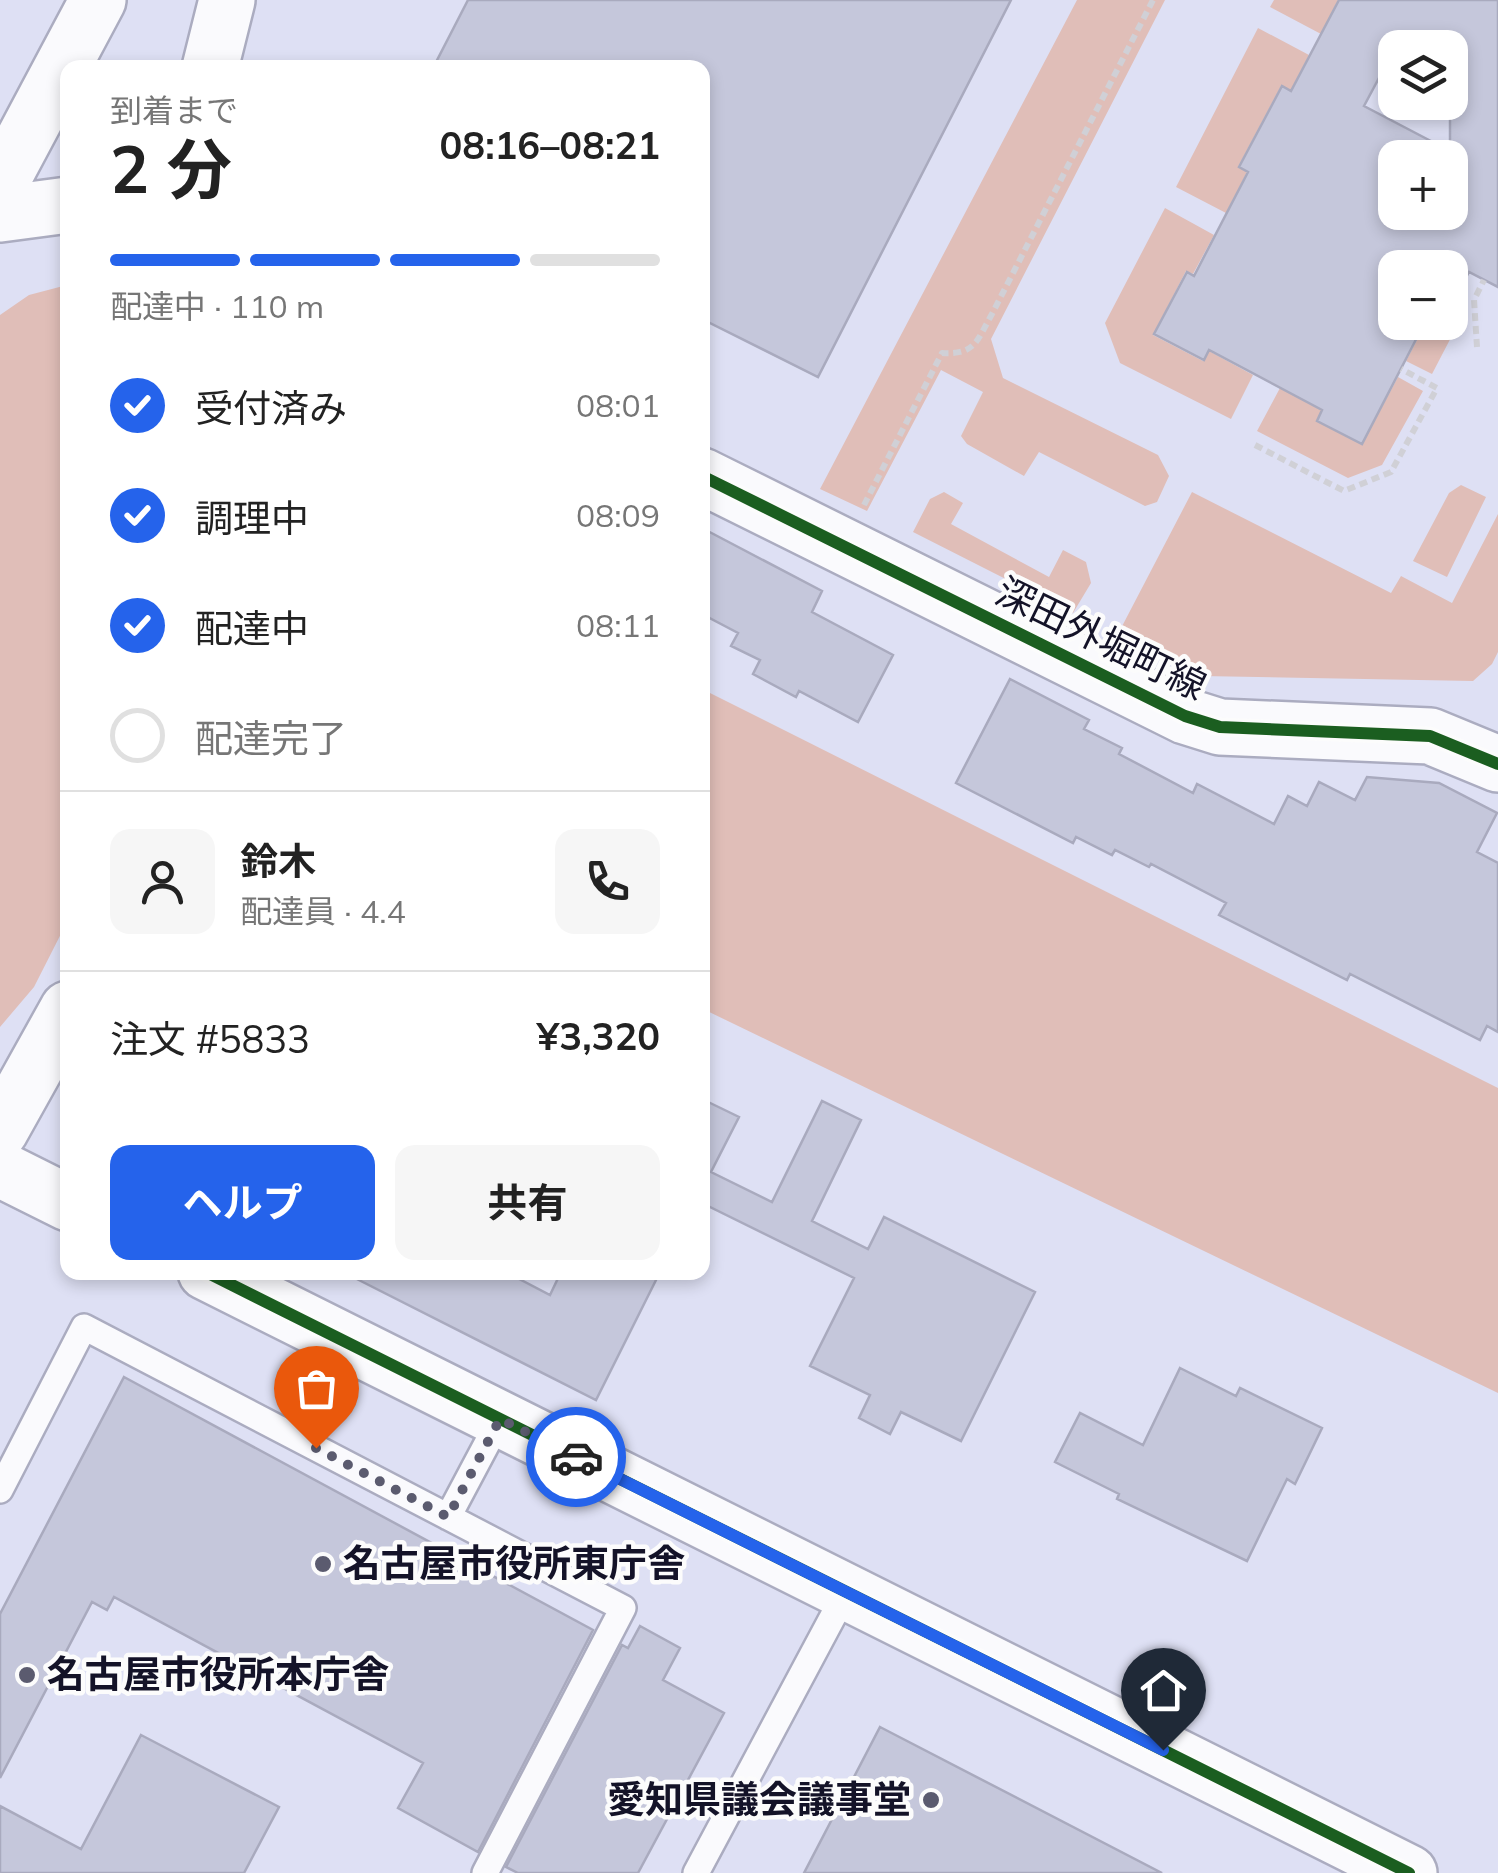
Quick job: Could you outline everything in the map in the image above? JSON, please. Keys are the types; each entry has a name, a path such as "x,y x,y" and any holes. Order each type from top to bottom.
{"street":[{"path":"66,60 98,0"},
{"path":"212,60 227,0"},
{"path":"0,184 60,71"},
{"path":"0,214 60,206"},
{"name":"深田外堀町線","path":"710,480 1185,716 1220,728 1430,736 1496,756"},
{"path":"0,1130 60,1023"},
{"path":"0,1169 60,1199"},
{"path":"222,1280 1409,1873"}],"lane":[{"path":"0,1490 84,1327 623,1608 485,1873"},
{"path":"448,1517 500,1419"},
{"path":"696,1873 846,1592"}],"path":[{"path":"859,515 942,353 959,354 972,349 992,314 1153,0"},
{"path":"1477,347 1474,300 1484,280"},
{"path":"1254,446 1344,491 1390,472 1437,388 1401,369"}],"shaded area":[{"path":"1077,0 1165,0 991,339 1003,378 1158,455 1169,476 1157,502 1145,506 1039,452 1024,476 967,444 961,436 983,392 941,370 867,511 820,489"},
{"path":"1274,0 1338,0 1321,34 1270,7"},
{"path":"1258,28 1309,55 1291,90 1281,86 1238,167 1247,172 1226,213 1176,187"},
{"path":"1165,208 1214,235 1193,274 1186,271 1153,335 1203,361 1209,351 1253,375 1231,419 1120,363 1105,323"},
{"path":"60,287 60,936 34,987 0,1027 0,315 29,295"},
{"path":"1417,340 1450,340 1432,374 1406,361"},
{"path":"1398,377 1423,391 1382,465 1348,478 1257,431 1280,388 1322,410 1317,421 1362,444"},
{"path":"1461,485 1486,497 1447,577 1413,561 1449,493"},
{"path":"944,492 963,503 951,524 1049,577 1063,550 1086,562 1091,583 1073,613 913,532 930,499"},
{"path":"1192,492 1391,593 1401,576 1452,603 1498,514 1498,652 1492,664 1473,681 1201,676 1118,634"},
{"path":"710,693 1498,1088 1498,1393 710,1012"}],"building":[{"path":"468,0 1011,0 818,377 710,323 710,60 437,60"},
{"path":"1339,0 1498,0 1498,287 1468,274 1468,250 1378,250 1378,340 1416,340 1362,444 1317,421 1322,410 1209,350 1204,360 1154,334 1187,272 1194,276 1248,172 1239,167 1282,86 1291,91","holes":["1378,30 1468,30 1468,120 1450,120 1450,140 1468,140 1468,230 1378,230 1378,140 1429,140 1391,120 1378,120 1378,113 1364,106 1378,80"]},
{"path":"710,532 822,591 812,612 893,655 858,722 799,691 796,697 753,674 760,660 731,646 738,633 710,618"},
{"path":"1010,679 1089,720 1084,729 1122,748 1119,754 1193,793 1197,784 1274,824 1288,796 1307,806 1319,782 1355,800 1367,777 1439,783 1497,813 1477,852 1498,863 1498,1032 1487,1026 1480,1040 1350,974 1347,980 1219,915 1226,903 1151,864 1149,867 1115,850 1112,855 1076,837 1073,843 956,783"},
{"path":"822,1101 861,1120 812,1221 868,1249 884,1217 1035,1292 961,1441 901,1412 890,1434 859,1418 870,1395 810,1366 854,1278 710,1207 710,1103 739,1117 711,1172 772,1202"},
{"path":"359,1280 521,1280 550,1295 557,1280 656,1280 596,1400"},
{"path":"1180,1368 1236,1396 1240,1388 1322,1428 1295,1484 1287,1479 1247,1561 1117,1499 1119,1494 1055,1462 1080,1413 1143,1445"},
{"name":"名古屋市役所東庁舎","path":"124,1377 593,1630 478,1852 398,1808 423,1763 114,1597 107,1610 92,1602 0,1778 0,1614"},
{"path":"640,1626 680,1648 663,1680 724,1713 638,1873 518,1873 506,1867 622,1645 628,1648"},
{"name":"愛知県議会議事堂","path":"880,1727 1162,1873 804,1873"},
{"path":"141,1735 279,1807 244,1873 0,1873 0,1806 81,1849"}],"cycle path":[{"path":"710,480 1185,716 1220,727 1430,736 1498,764"},
{"path":"222,1280 1409,1873"}],"way so far":[{"path":"316,1448 448,1517 500,1419 576,1457"}],"place":[{"name":"名古屋市役所東庁舎","path":"323,1564"},
{"name":"名古屋市役所本庁舎","path":"27,1675"},
{"name":"愛知県議会議事堂","path":"931,1800"}],"route":[{"path":"576,1457 1163,1750"}]}
